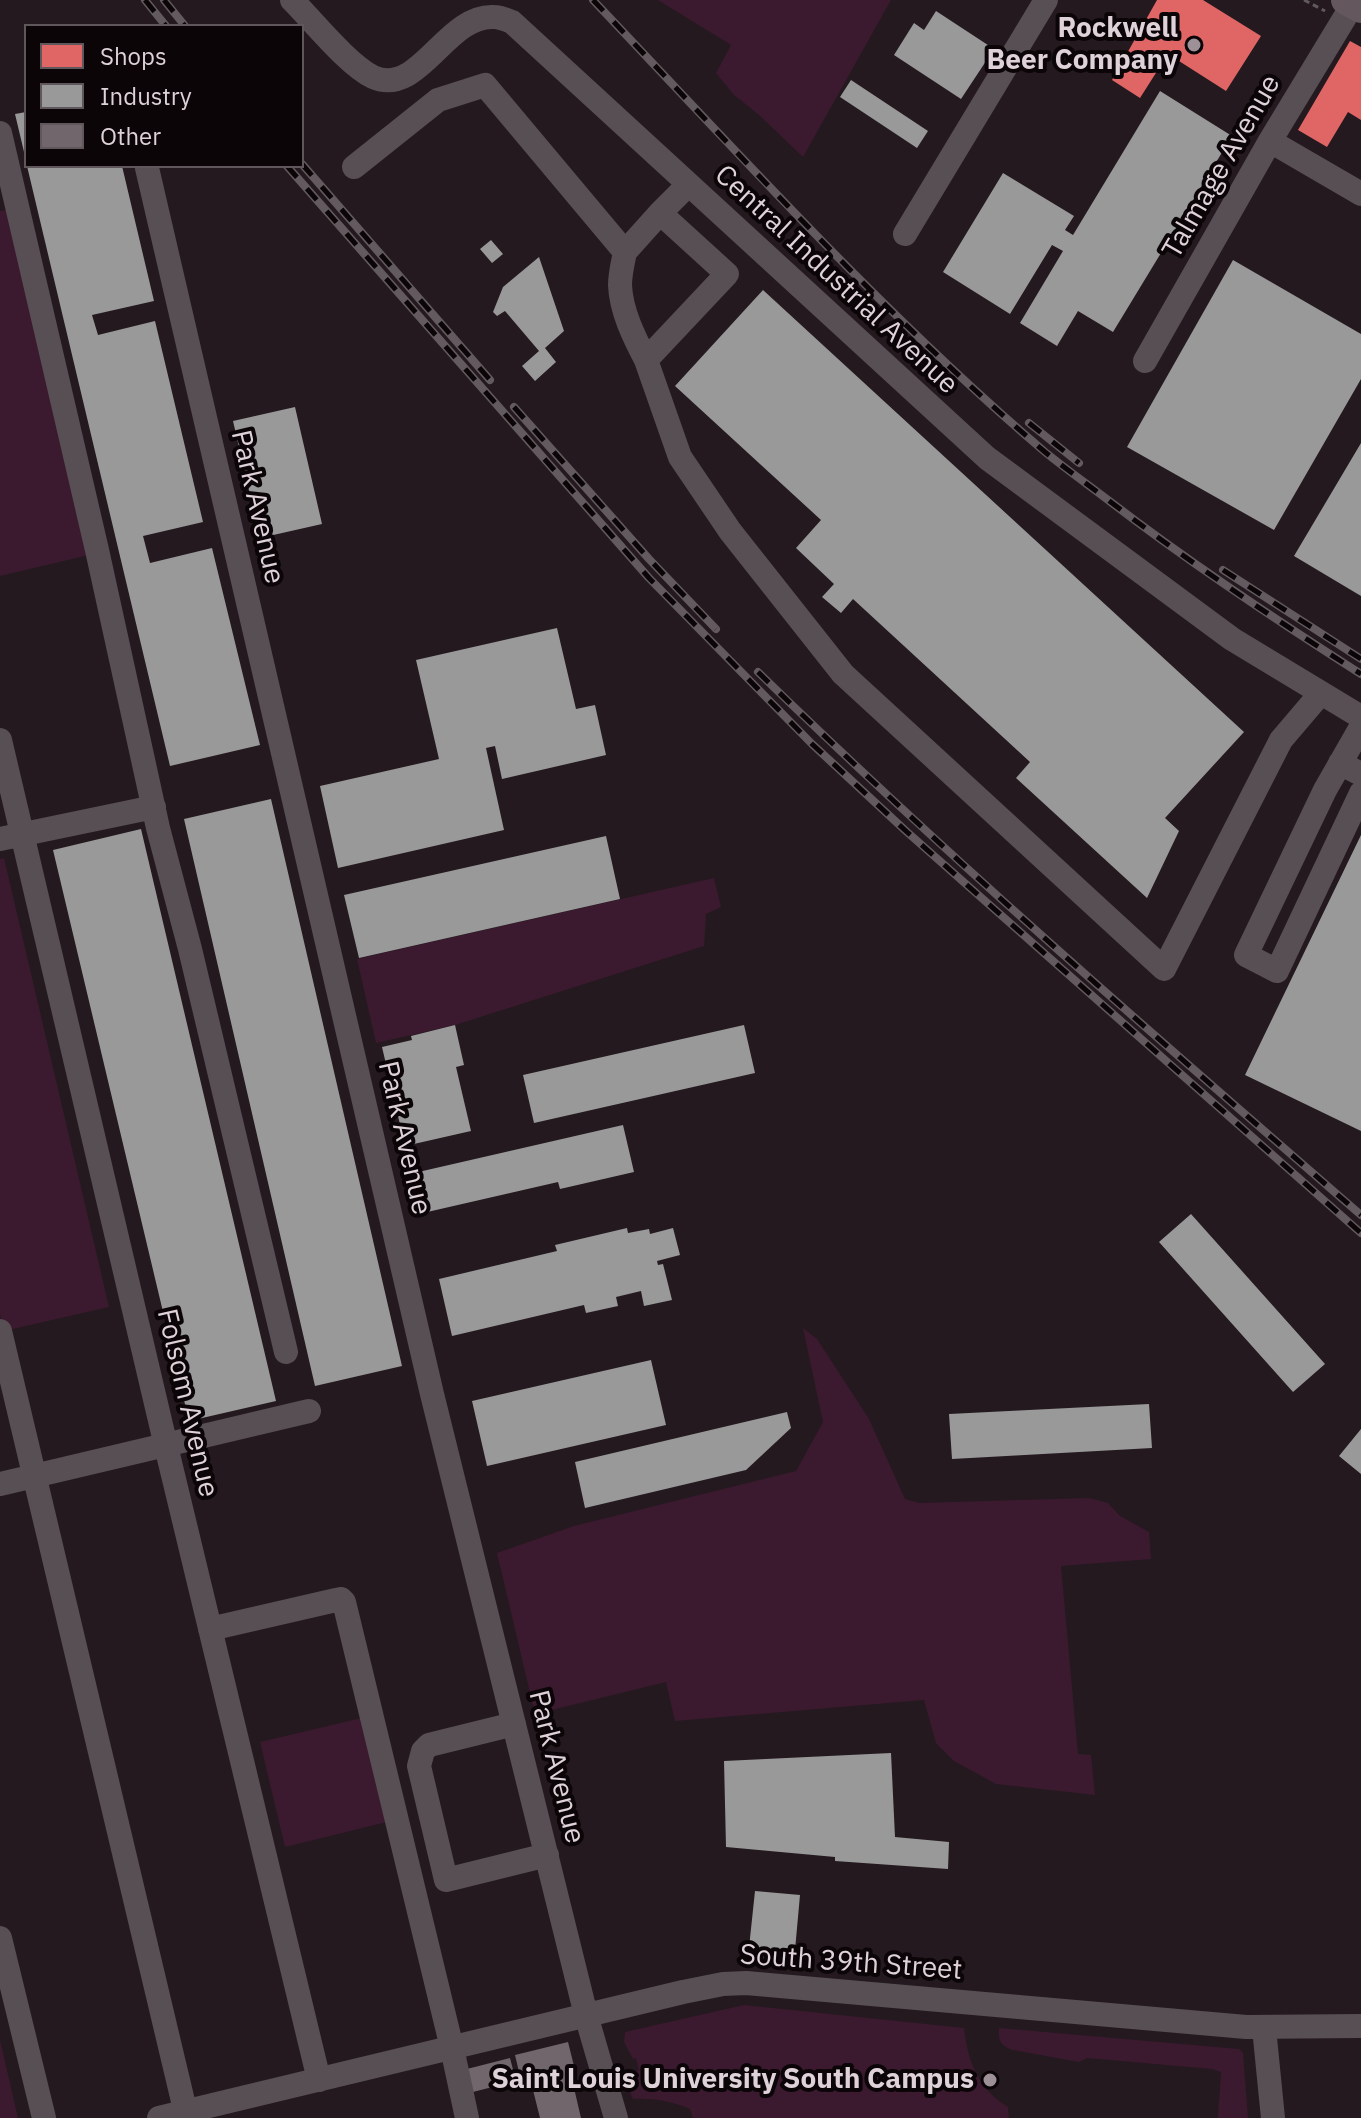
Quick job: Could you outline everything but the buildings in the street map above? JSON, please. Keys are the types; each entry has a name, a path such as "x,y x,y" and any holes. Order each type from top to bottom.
{"street":[{"name":"Central Industrial Avenue","path":"292,0 355,65 375,78 398,81 415,70 460,27 479,19 495,17 512,22 987,458 1232,639 1361,717"},
{"path":"905,234 1046,0"},
{"name":"Talmage Avenue","path":"1145,361 1270,141 1353,4"},
{"path":"354,167 438,100 485,85 625,252"},
{"path":"0,133 158,828 286,1352"},
{"path":"1270,141 1361,194"},
{"name":"Park Avenue","path":"147,168 427,1375 586,2015 616,2118"},
{"path":"688,185 625,252 620,285 632,332 646,360 680,457 730,531 843,674 1164,969 1281,740 1321,693"},
{"path":"646,360 727,274 660,213"},
{"path":"1361,727 1350,768 1325,790 1246,955 1277,971 1361,793"},
{"name":"Folsom Avenue","path":"0,740 11,837 166,1446 319,2080"},
{"path":"11,837 154,807"},
{"path":"0,1331 185,2115"},
{"path":"0,1484 309,1411"},
{"path":"210,1629 336,1600 344,1602 467,2118"},
{"path":"514,1724 429,1745 423,1751 419,1766 446,1880 547,1855"},
{"path":"0,1938 44,2118"},
{"name":"South 39th Street","path":"159,2118 185,2115 723,1984 746,1983 1264,2028 1361,2026"},
{"path":"1264,2028 1273,2118"}],"shaded area":[{"path":"658,0 891,0 803,157 734,95 716,73 731,45"},
{"path":"12,209 93,554 0,576 0,211"},
{"path":"4,858 109,1307 4,1331 0,1314 0,859"},
{"path":"714,878 721,907 706,914 704,946 455,1025 376,1043 357,959"},
{"path":"803,1328 817,1339 869,1419 905,1499 919,1503 1089,1498 1108,1503 1120,1516 1149,1532 1151,1559 1061,1566 1078,1754 1091,1755 1095,1795 996,1784 954,1761 936,1743 924,1700 675,1721 666,1682 535,1714 497,1553 574,1526 796,1471 823,1422"},
{"path":"366,1717 391,1821 285,1847 260,1742"},
{"path":"744,2005 964,2028 976,2074 989,2092 1008,2107 1009,2118 693,2118 690,2109 676,2104 633,2099 628,2086 629,2078 639,2070 636,2058 633,2059 624,2042 625,2032"},
{"path":"999,2028 1239,2049 1243,2053 1248,2118 1218,2118 1221,2072 1087,2058 1079,2062 1013,2050 1001,2042"},
{"path":"0,2040 18,2118 0,2118"}],"railway":[{"path":"145,0 164,24"},
{"path":"164,0 183,24"},
{"path":"593,0 870,289 1045,452 1204,570 1361,674"},
{"path":"304,166 490,380"},
{"path":"289,168 649,578 812,744 907,832 1361,1233"},
{"path":"514,407 649,559 716,629"},
{"path":"1029,423 1079,463"},
{"path":"1223,570 1361,659"},
{"path":"758,672 980,880 1361,1215"}],"place":[{"name":"Rockwell Beer Company","path":"1194,45"},
{"name":"Saint Louis University South Campus","path":"990,2080"}]}
